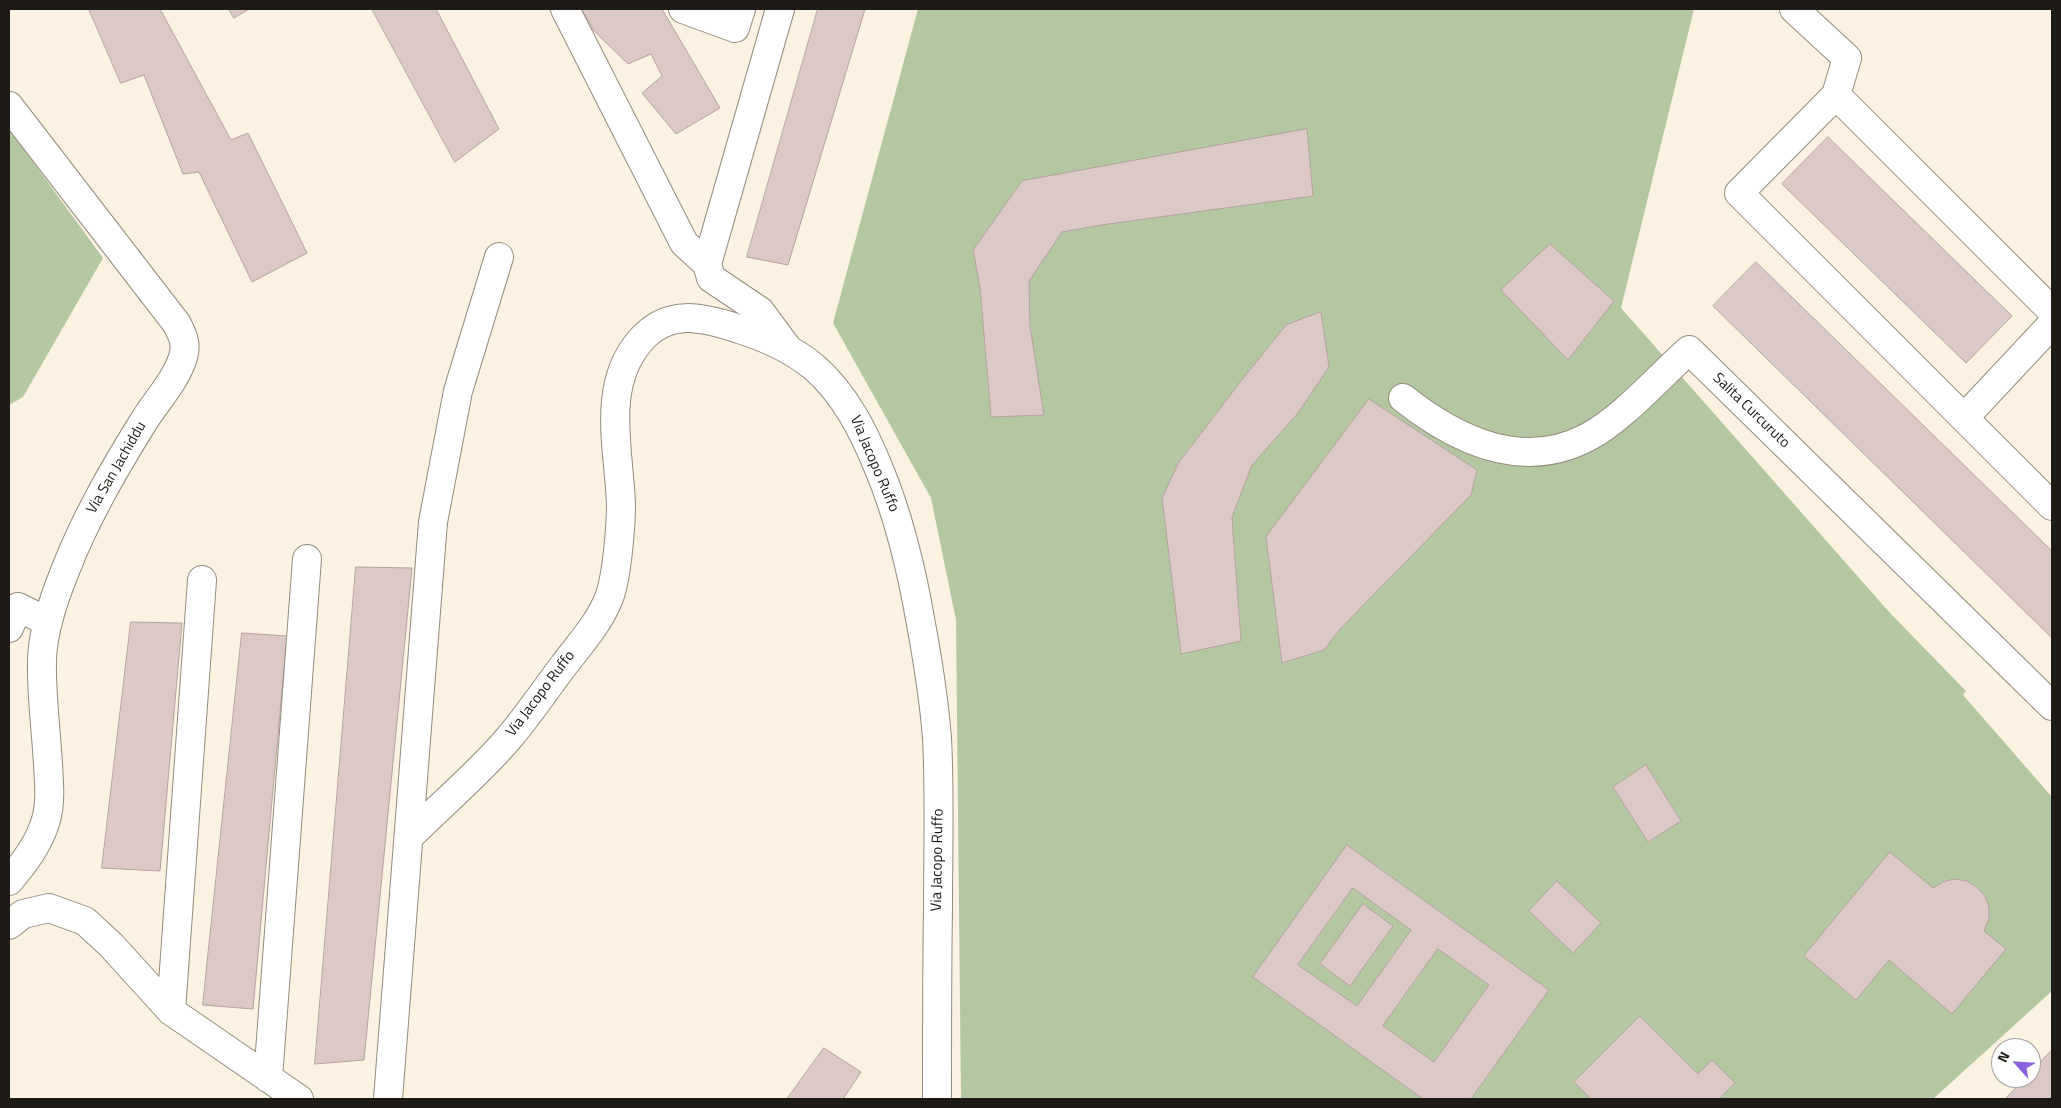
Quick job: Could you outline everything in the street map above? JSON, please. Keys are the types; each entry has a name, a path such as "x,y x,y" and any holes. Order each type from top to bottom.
{"street":[{"path":"565,9 684,243 707,264 712,278 760,311 788,349"},
{"path":"683,9 735,28 741,9"},
{"path":"707,264 780,9"},
{"path":"1794,9 1847,58 1836,95 1739,193 2052,506"},
{"path":"1836,95 2052,311"},
{"name":"Via San Jachiddu","path":"9,106 178,324 186,341 183,357 176,374 123,454 92,510 65,570 48,622 42,659 50,795 46,820 26,861 9,881"},
{"path":"388,1099 433,522 458,392 499,257"},
{"name":"Via Jacopo Ruffo","path":"410,836 509,737 589,632 610,595 615,572 621,506 616,404 619,381 626,360 638,343 652,329 674,319 690,318 713,321 747,332 788,349 814,367 853,413 894,505 910,564 932,681 937,739 939,805 938,1099"},
{"path":"1964,418 2052,324"},
{"name":"Salita Curcuruto","path":"1402,398 1426,417 1450,431 1481,444 1508,451 1536,453 1565,448 1590,436 1616,417 1689,350 2052,706"},
{"path":"268,1078 307,559"},
{"path":"170,1011 202,580"},
{"path":"9,628 18,608 48,622"},
{"path":"9,925 23,914 49,908 85,921 111,945 170,1011 299,1099"}],"green space":[{"path":"918,9 1694,9 1621,308 1890,613 1966,691 1963,695 2052,797 2052,991 2000,1038 1991,1038 1991,1046 1933,1099 961,1099 956,620 931,498 833,323"},
{"path":"9,129 103,258 23,397 9,405"}],"building":[{"path":"89,9 160,9 231,140 248,133 307,253 252,282 199,172 183,174 144,75 121,83"},
{"path":"229,9 249,9 234,18"},
{"path":"372,9 436,9 499,129 455,162"},
{"path":"582,9 662,9 720,108 676,134 642,93 662,76 651,54 628,64 595,32"},
{"path":"818,9 865,9 788,265 747,257"},
{"path":"1307,129 1313,196 1062,232 1029,281 1030,326 1044,415 991,417 980,287 973,250 1022,181"},
{"path":"1828,137 2012,316 1966,363 1782,184"},
{"path":"1550,244 1614,301 1568,360 1501,290"},
{"path":"1756,262 2052,551 2052,638 1713,306"},
{"path":"1321,312 1329,367 1298,413 1252,465 1232,517 1241,641 1181,654 1162,498 1179,462 1286,325"},
{"path":"1369,399 1477,470 1471,495 1341,628 1324,650 1282,663 1266,537"},
{"path":"356,567 412,568 364,1060 315,1064"},
{"path":"131,622 182,623 160,871 102,868"},
{"path":"242,633 287,636 253,1009 203,1005"},
{"path":"1646,765 1681,821 1648,842 1613,787"},
{"path":"1347,845 1549,990 1471,1099 1423,1099 1253,977","holes":["1353,888 1411,930 1357,1006 1298,965","1438,949 1489,985 1434,1062 1383,1026"]},
{"path":"1890,852 1933,888 1943,882 1954,879 1967,881 1977,887 1985,896 1989,907 1989,919 1984,931 2006,949 1952,1014 1889,960 1856,1000 1804,956"},
{"path":"1557,881 1601,923 1573,953 1529,911"},
{"path":"1363,904 1393,926 1350,986 1320,964"},
{"path":"1640,1016 1698,1074 1712,1060 1735,1083 1719,1099 1591,1099 1574,1082"},
{"path":"824,1048 861,1072 843,1099 787,1099"},
{"path":"2052,1050 2052,1099 2005,1099 2015,1088 2041,1088 2041,1062"}]}
